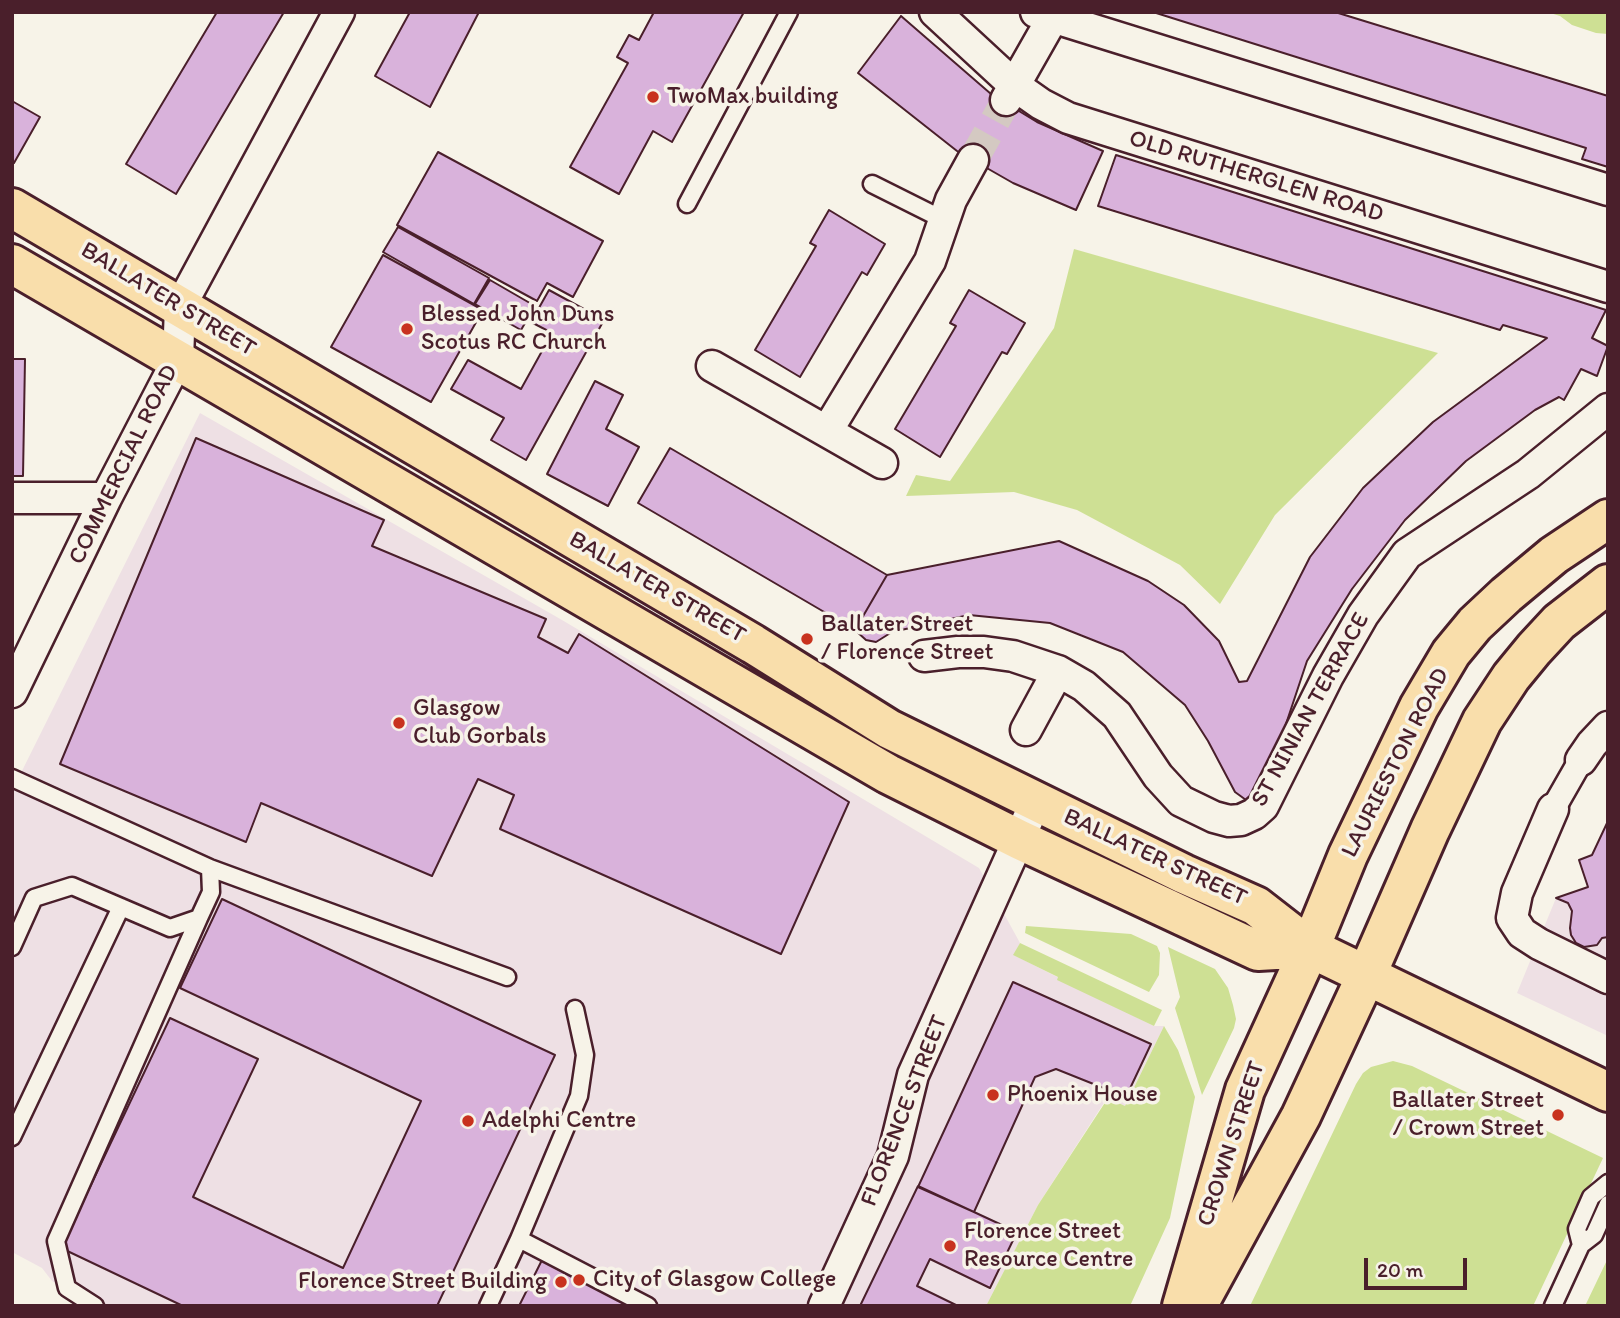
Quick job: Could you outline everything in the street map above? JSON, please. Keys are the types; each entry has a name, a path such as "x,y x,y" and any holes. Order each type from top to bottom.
{"main road":[{"name":"BALLATER STREET","path":"12,208 753,644 889,729 1184,874 1256,906 1310,948 1608,1092"},
{"name":"BALLATER STREET","path":"12,264 888,774 1020,840 1258,951 1310,948"},
{"name":"LAURIESTON ROAD","path":"1310,948 1390,764 1451,653 1475,624 1506,594 1555,555 1608,519"},
{"path":"1367,974 1402,890 1482,721 1511,677 1542,640 1559,622 1608,584"},
{"name":"CROWN STREET","path":"1182,1306 1245,1090 1310,948"},
{"name":"CROWN STREET","path":"1197,1306 1301,1116 1367,974"}],"street":[{"name":"COMMERCIAL ROAD","path":"12,692 106,498 178,359 180,307 339,12"},
{"name":"OLD RUTHERGLEN ROAD","path":"935,12 1009,94 1041,104 1068,118 1608,287"},
{"path":"1009,94 1048,14 1608,190"},
{"path":"827,431 930,261 951,200 973,160"},
{"path":"712,366 882,463"},
{"name":"ST NINIAN TERRACE","path":"924,656 984,652 1013,656 1058,671 1084,686 1117,715 1158,776 1181,801 1195,810 1229,821 1241,820 1263,806 1328,676 1363,615 1407,554 1528,474 1608,409"},
{"path":"12,498 106,498"},
{"path":"1026,730 1058,671"},
{"path":"1608,727 1581,760 1553,809 1517,893 1512,918 1522,933 1608,978"},
{"name":"FLORENCE STREET","path":"824,1306 893,1156 913,1075 1037,802"}],"lane":[{"path":"687,204 789,12"},
{"path":"872,184 944,220"},
{"path":"12,779 210,868 507,977"},
{"path":"95,1306 67,1288 56,1241 211,892 210,868"},
{"path":"12,947 34,898 72,886 170,928 199,918"},
{"path":"12,1137 121,907"},
{"path":"488,1306 579,1096 585,1055 575,1009"},
{"path":"1581,1245 1577,1229 1591,1197 1608,1183"},
{"path":"1553,1306 1581,1245 1594,1235 1608,1204"},
{"path":"519,1239 648,1306"}],"shaded area":[{"path":"200,413 562,620 979,868 1020,943 1014,955 1154,1026 1164,1026 1125,1106 1107,1098 1038,1205 986,1306 92,1306 52,1281 42,1268 12,1252 12,791"},
{"path":"1608,883 1608,1036 1517,993 1556,898"}],"green space":[{"path":"1547,12 1608,12 1608,34 1572,25 1560,16"},
{"path":"1074,249 1438,353 1275,515 1220,604 1180,565 1077,510 1014,492 906,496 916,475 950,481 1054,328"},
{"path":"1026,926 1131,934 1157,946 1160,953 1159,975 1149,992 1025,933"},
{"path":"1020,943 1162,1010 1154,1026 1057,980 1058,977 1013,955"},
{"path":"1168,947 1215,969 1228,988 1233,1005 1236,1019 1234,1028 1202,1095 1175,1008 1180,997"},
{"path":"1164,1026 1178,1050 1195,1097 1170,1218 1130,1306 986,1306 1038,1205 1108,1098 1125,1106"},
{"path":"1393,1061 1412,1066 1603,1158 1533,1306 1250,1306 1356,1084 1371,1067"},
{"path":"1608,1258 1608,1306 1585,1306"}],"building":[{"path":"217,12 284,12 176,194 126,164"},
{"path":"410,12 479,12 430,107 375,76"},
{"name":"TwoMax building","path":"654,12 744,12 672,142 653,131 619,194 570,167 628,63 617,57 629,35 639,40"},
{"path":"1153,12 1335,12 1608,96 1608,167 1582,159 1586,148"},
{"path":"901,16 991,94 1037,122 1103,151 1076,210 1013,183 957,151 858,73"},
{"path":"12,101 40,117 14,163 12,162"},
{"path":"438,152 603,241 573,297 547,283 537,301 397,225"},
{"path":"1116,155 1606,310 1592,338 1608,346 1597,376 1581,369 1564,400 1559,397 1535,410 1466,461 1405,520 1352,589 1307,661 1264,790 1254,799 1246,800 1235,792 1185,705 1123,652 1050,623 969,615 892,632 876,642 866,640 855,630 887,575 1059,541 1148,581 1184,605 1219,641 1239,682 1247,681 1310,557 1363,488 1433,422 1547,338 1503,325 1500,330 1098,206"},
{"path":"829,210 885,244 867,275 862,272 800,377 755,350 816,246 810,243"},
{"path":"398,227 489,278 474,304 383,252"},
{"name":"Blessed John Duns Scotus RC Church","path":"383,255 483,310 431,402 331,347"},
{"path":"490,280 535,306 521,330 475,304"},
{"path":"549,290 604,320 526,460 491,440 504,418 451,389 468,360 521,389 552,333 531,322"},
{"path":"969,290 1025,323 1007,354 1002,352 940,457 895,429 956,326 950,323"},
{"path":"12,359 25,359 23,476 12,476"},
{"path":"595,381 623,395 606,429 639,447 608,506 547,474"},
{"name":"Glasgow Club Gorbals","path":"196,438 384,520 372,546 546,619 538,637 568,653 579,634 849,802 781,954 500,829 514,795 478,779 432,876 261,803 246,842 60,764"},
{"path":"670,448 887,575 855,630 638,503"},
{"path":"1608,821 1608,937 1602,938 1597,945 1584,947 1576,943 1571,935 1572,911 1568,903 1556,898 1588,887 1579,860 1592,855"},
{"name":"Adelphi Centre","path":"222,899 555,1055 437,1306 183,1306 61,1248 170,1018 258,1059 193,1197 343,1268 421,1101 180,988"},
{"name":"Phoenix House","path":"1013,982 1151,1044 1126,1097 1056,1069 1035,1077 974,1212 918,1187"},
{"name":"Florence Street Resource Centre","path":"918,1186 1017,1232 990,1288 930,1259 917,1286 958,1306 860,1306"},
{"name":"Florence Street Building","path":"543,1258 638,1306 519,1306"}],"tunnel":[{"path":"973,160 1005,103"}],"place":[{"name":"TwoMax building","path":"653,97"},
{"name":"Blessed John Duns Scotus RC Church","path":"407,329"},
{"name":"Ballater Street / Florence Street","path":"807,639"},
{"name":"Glasgow Club Gorbals","path":"399,723"},
{"name":"Phoenix House","path":"993,1095"},
{"name":"Ballater Street / Crown Street","path":"1558,1115"},
{"name":"Adelphi Centre","path":"468,1121"},
{"name":"Florence Street Resource Centre","path":"950,1246"},
{"name":"City of Glasgow College","path":"579,1280"},
{"name":"Florence Street Building","path":"561,1282"}]}
